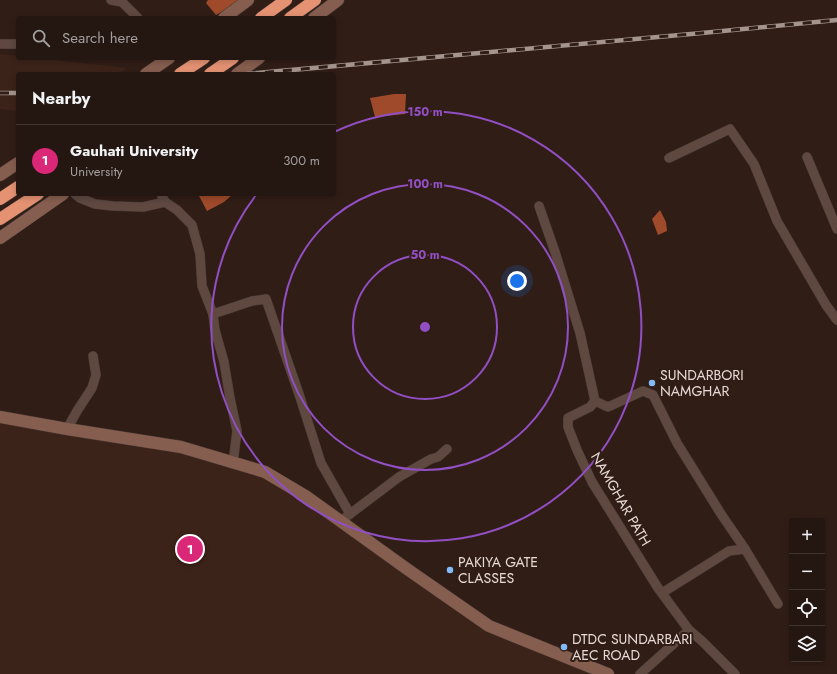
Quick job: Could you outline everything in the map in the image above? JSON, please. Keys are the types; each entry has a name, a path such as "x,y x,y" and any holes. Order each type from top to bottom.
{"highway":[{"path":"263,16 286,0"},
{"path":"293,16 314,0"},
{"path":"183,72 201,60"},
{"path":"213,72 230,60"},
{"path":"0,199 16,188"},
{"path":"0,219 35,196"}],"main road":[{"path":"227,16 248,0"},
{"path":"317,16 338,0"},
{"path":"148,72 161,60"},
{"path":"239,72 256,60"},
{"path":"0,175 16,164"},
{"path":"0,238 60,196"},
{"path":"0,417 67,430 181,447 265,472 307,498 345,518 489,626 608,674"}],"street":[{"path":"110,0 123,1 136,16"},
{"path":"0,44 16,44"},
{"path":"669,158 730,129 754,164 777,221 826,305 837,320"},
{"path":"807,157 837,229"},
{"path":"78,196 95,204 113,206 143,207 165,202"},
{"path":"161,196 165,202 177,210 192,226 200,254 202,286 213,314 215,330 224,362 237,431 233,463"},
{"path":"539,206 580,333 595,401 608,407 643,391 654,395 677,443 721,514 746,549 778,604"},
{"path":"213,314 252,301 266,299 321,463 345,518 399,477 438,457 447,449"},
{"path":"67,430 92,388 96,375 93,356"},
{"name":"NAMGHAR PATH","path":"595,401 590,407 568,418 568,427 592,482 662,593 689,630 735,674"},
{"path":"662,593 729,551 746,549"},
{"path":"640,674 689,630"}],"shaded area":[{"path":"208,0 242,0 216,15 206,3"},
{"path":"0,54 16,56 16,60 54,60 128,68 121,72 16,72 16,111 0,109"},
{"path":"394,94 406,94 405,114 375,117 370,98"},
{"path":"199,196 231,196 224,202 207,211"},
{"path":"660,210 666,222 667,231 658,235 652,219"},
{"path":"0,417 181,447 265,472 489,626 608,674 0,674"}],"railway":[{"path":"269,72 837,20"},
{"path":"0,93 16,93"}],"place":[{"name":"SUNDARBORI NAMGHAR","path":"652,383"},
{"name":"Gauhati University","path":"190,549"},
{"name":"PAKIYA GATE CLASSES","path":"450,570"},
{"name":"DTDC SUNDARBARI AEC ROAD","path":"564,647"}]}
